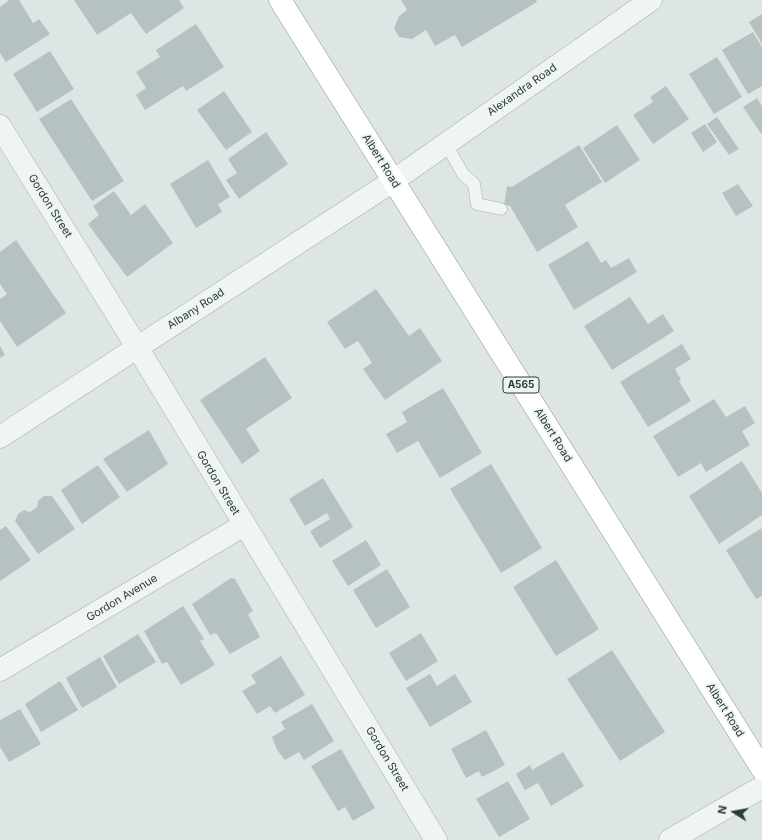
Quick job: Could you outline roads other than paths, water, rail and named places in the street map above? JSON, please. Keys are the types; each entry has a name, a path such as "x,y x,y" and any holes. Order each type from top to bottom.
{"highway":[{"name":"Albert Road","path":"280,0 762,769"}],"street":[{"name":"Alexandra Road","path":"393,181 651,0"},
{"name":"Gordon Street","path":"0,126 137,347 436,840"},
{"name":"Albany Road","path":"0,437 393,181"},
{"name":"Gordon Avenue","path":"0,670 244,525"},
{"path":"670,840 762,787"}],"lane":[{"path":"446,144 463,174 474,184 477,204 502,209"}]}
